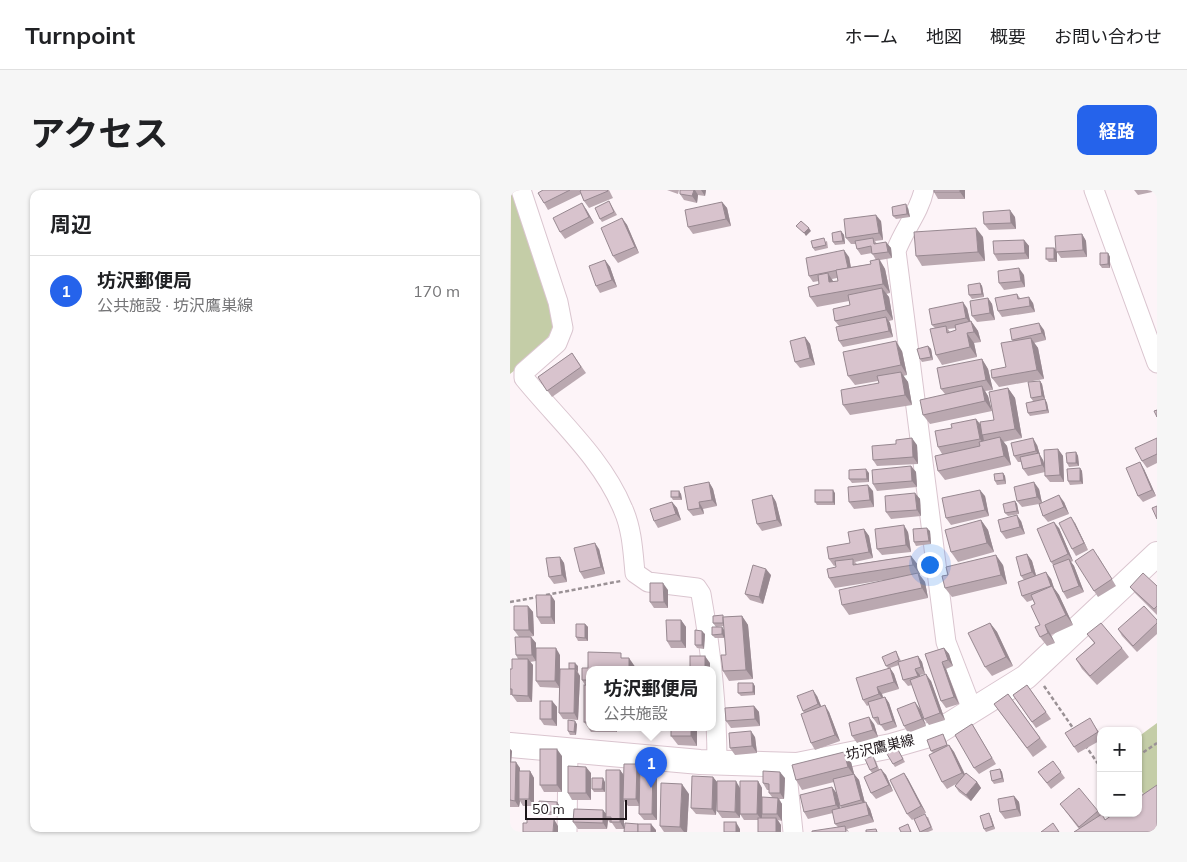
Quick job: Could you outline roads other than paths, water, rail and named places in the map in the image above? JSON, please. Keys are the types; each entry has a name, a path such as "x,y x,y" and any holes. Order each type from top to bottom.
{"main road":[{"name":"坊沢鷹巣線","path":"510,745 717,762 797,765 936,733 973,712 1026,677 1095,615 1157,554"}],"street":[{"path":"522,190 558,302 563,328 557,343 524,372 524,378 598,464 624,509 631,536 636,573 648,582 697,588 701,594 713,666"},
{"path":"924,190 920,208 901,238 896,251 946,642 973,712"},
{"path":"1094,190 1157,362"},
{"path":"716,701 717,762"},
{"path":"567,832 568,750"},
{"path":"786,765 793,832"}],"place":[{"name":"坊沢郵便局","path":"651,788"}]}
